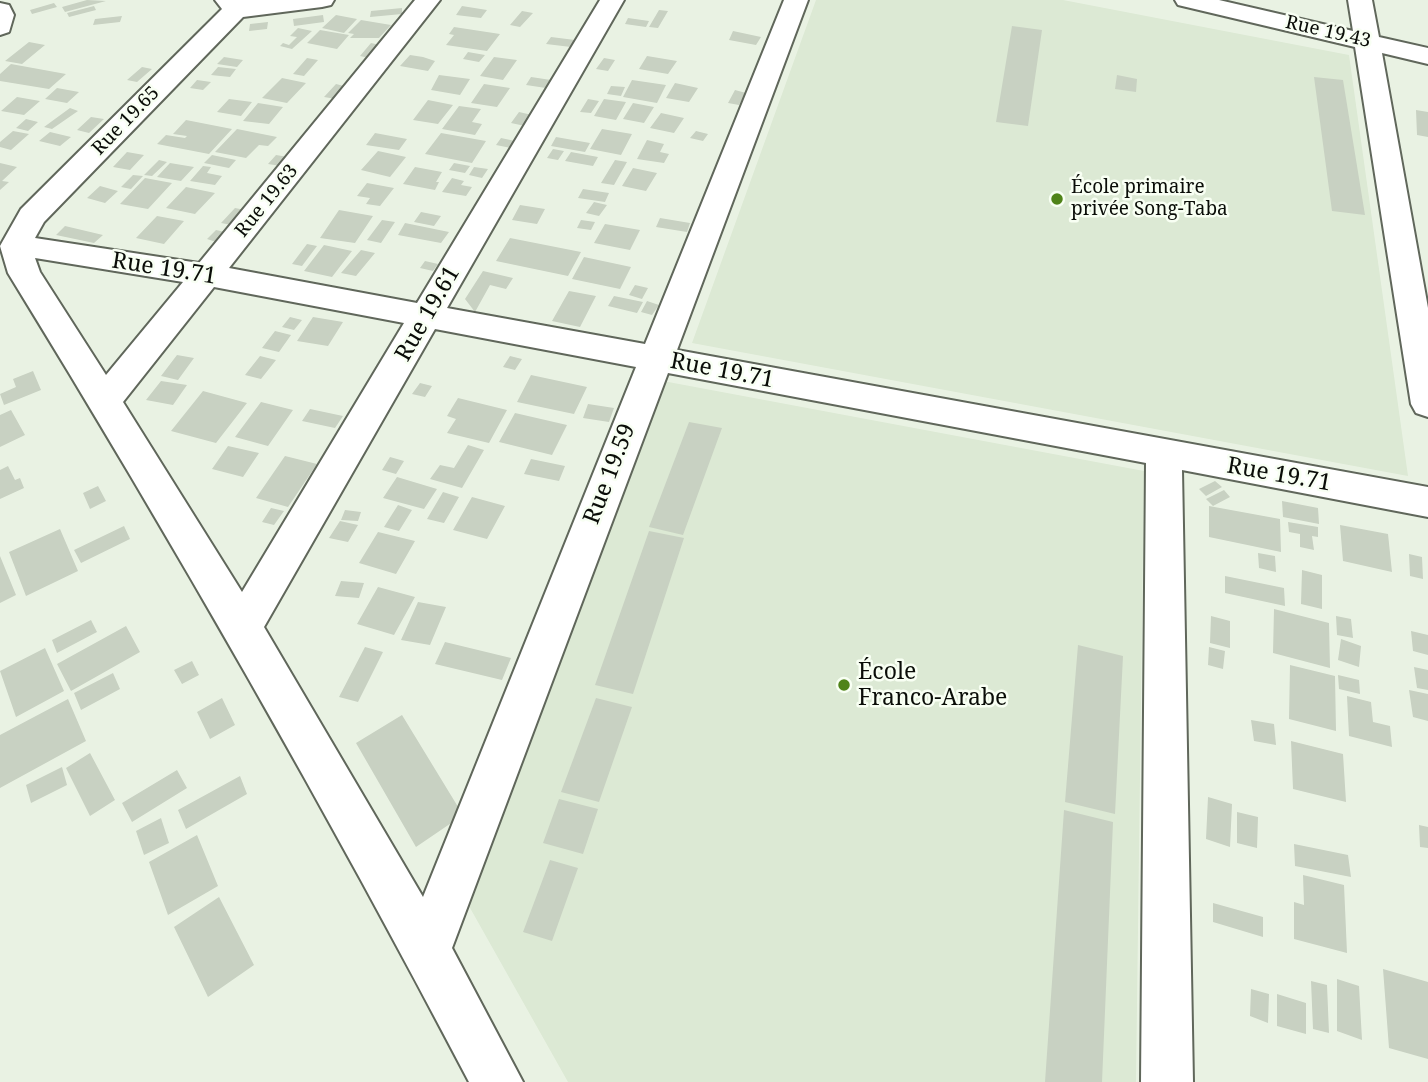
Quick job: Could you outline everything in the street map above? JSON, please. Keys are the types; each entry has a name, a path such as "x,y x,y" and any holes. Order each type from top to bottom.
{"street":[{"path":"231,5 323,0"},
{"name":"Rue 19.63","path":"105,401 428,0"},
{"name":"Rue 19.61","path":"243,626 612,0"},
{"name":"Rue 19.59","path":"427,950 796,0"},
{"name":"Rue 19.43","path":"1187,0 1428,56"},
{"path":"1360,0 1428,404"},
{"name":"Rue 19.65","path":"15,246 32,216 231,5"},
{"path":"0,10 0,27"},
{"path":"15,246 24,273 243,626 427,950 497,1082"},
{"name":"Rue 19.71","path":"15,246 207,275 1428,502"},
{"path":"1164,453 1167,1082"}],"shaded area":[{"name":"École primaire privée Song-Taba","path":"816,0 1063,0 1349,55 1408,476 692,343"},
{"name":"École Franco-Arabe","path":"663,381 1144,471 1136,1082 568,1082 465,899"}],"building":[{"path":"87,0 106,1 65,12 62,7"},
{"path":"54,3 57,7 32,14 30,10"},
{"path":"94,6 96,10 69,17 67,13"},
{"path":"462,6 487,10 481,18 456,15"},
{"path":"402,8 402,14 370,17 371,11"},
{"path":"659,10 668,11 658,28 649,27"},
{"path":"522,11 533,13 520,27 510,25"},
{"path":"323,15 324,22 294,26 293,19"},
{"path":"336,15 357,19 344,33 322,28"},
{"path":"122,16 120,22 93,25 95,19"},
{"path":"628,18 649,21 646,27 625,24"},
{"path":"361,20 391,25 379,38 350,38 354,34 348,33"},
{"path":"268,22 267,29 249,31 250,24"},
{"path":"1012,26 1042,30 1028,126 996,122"},
{"path":"454,27 500,34 487,51 446,45 454,35 449,34"},
{"path":"298,28 312,31 292,49 280,46 283,43 289,45 297,37 290,36"},
{"path":"320,30 349,35 337,49 307,43"},
{"path":"733,31 761,37 756,45 729,40"},
{"path":"551,37 575,40 571,47 546,44"},
{"path":"29,42 45,45 22,64 5,61"},
{"path":"371,43 380,45 369,58 360,56"},
{"path":"468,52 485,55 479,62 463,59"},
{"path":"410,55 435,61 428,71 400,66"},
{"path":"647,56 677,61 668,74 639,69"},
{"path":"224,57 243,60 237,67 217,64"},
{"path":"494,57 517,60 503,80 480,76"},
{"path":"307,58 318,60 304,76 293,74"},
{"path":"604,58 615,60 608,71 596,69"},
{"path":"11,64 66,74 49,89 0,81 0,74"},
{"path":"142,67 152,69 137,82 127,80"},
{"path":"218,67 236,69 230,77 211,75"},
{"path":"439,75 470,79 460,95 431,90"},
{"path":"1117,75 1137,79 1136,92 1115,89"},
{"path":"531,77 551,80 546,88 526,85"},
{"path":"1314,77 1343,80 1365,215 1332,211"},
{"path":"282,78 306,83 287,103 262,98"},
{"path":"197,80 211,82 203,90 190,88"},
{"path":"632,80 666,85 657,103 623,97"},
{"path":"675,83 698,88 689,102 666,98"},
{"path":"336,84 348,87 336,99 324,97"},
{"path":"484,84 510,88 497,107 471,103"},
{"path":"611,86 625,87 621,96 607,94"},
{"path":"57,88 79,92 67,103 45,99"},
{"path":"735,90 746,93 739,105 728,103"},
{"path":"17,97 40,101 24,115 1,111"},
{"path":"229,99 252,102 241,116 217,112"},
{"path":"588,99 599,101 591,113 580,112"},
{"path":"604,99 626,102 616,120 594,116"},
{"path":"428,100 453,105 438,124 413,120"},
{"path":"258,103 283,107 269,124 243,121"},
{"path":"633,103 654,107 644,123 623,119"},
{"path":"459,106 481,109 472,122 482,124 475,135 442,129"},
{"path":"70,108 78,111 52,129 44,127"},
{"path":"1416,110 1428,112 1428,137 1417,135"},
{"path":"519,112 532,115 525,126 511,123"},
{"path":"661,113 684,118 674,133 650,128"},
{"path":"91,117 104,119 89,133 77,130"},
{"path":"26,119 38,122 28,131 16,128"},
{"path":"186,120 232,129 209,154 157,144 166,135 185,138 187,136 173,134"},
{"path":"237,129 277,137 268,146 259,145 246,158 215,152"},
{"path":"602,129 632,134 621,155 590,149"},
{"path":"13,131 29,134 11,150 0,147 0,142"},
{"path":"696,131 708,134 703,141 690,138"},
{"path":"50,132 71,137 60,146 39,141"},
{"path":"375,133 407,139 399,150 366,145"},
{"path":"441,133 486,141 472,163 425,154"},
{"path":"556,137 590,143 585,152 551,146"},
{"path":"501,138 515,141 511,148 496,145"},
{"path":"647,140 664,144 660,152 669,154 664,163 637,159"},
{"path":"553,149 564,151 558,160 547,158"},
{"path":"378,151 406,157 390,177 361,170"},
{"path":"127,152 144,155 130,170 113,167"},
{"path":"571,152 598,157 593,166 565,161"},
{"path":"212,155 236,160 229,168 204,163"},
{"path":"276,155 288,157 281,166 268,164"},
{"path":"159,160 167,162 152,176 144,175"},
{"path":"615,160 627,162 614,185 601,183"},
{"path":"0,163 17,167 2,181 9,182 0,190"},
{"path":"170,163 194,167 181,181 157,177"},
{"path":"454,163 470,166 465,173 449,170"},
{"path":"203,166 211,167 207,173 222,176 215,185 190,181"},
{"path":"415,167 442,172 435,190 403,184"},
{"path":"474,167 488,169 482,178 469,175"},
{"path":"633,168 657,173 646,191 622,186"},
{"path":"133,175 143,176 131,189 121,187"},
{"path":"145,178 172,183 148,209 120,204"},
{"path":"452,178 464,181 461,185 472,187 466,196 442,192"},
{"path":"367,183 394,188 380,206 366,204 370,198 357,196"},
{"path":"100,186 118,191 105,203 87,198"},
{"path":"186,187 215,193 195,214 166,208"},
{"path":"583,189 609,193 605,202 578,198"},
{"path":"594,202 607,205 599,216 586,213"},
{"path":"520,205 545,209 537,224 512,220"},
{"path":"235,208 250,211 237,226 221,223"},
{"path":"339,210 373,216 355,243 320,238"},
{"path":"421,212 441,216 434,226 414,222"},
{"path":"157,216 184,221 164,244 136,238"},
{"path":"660,218 690,223 687,232 656,227"},
{"path":"382,220 395,222 381,243 367,240"},
{"path":"581,220 595,222 591,230 577,228"},
{"path":"405,223 449,232 441,243 398,235"},
{"path":"605,224 640,230 630,250 594,243"},
{"path":"65,226 103,235 94,243 56,235"},
{"path":"216,230 229,233 219,243 207,239"},
{"path":"510,238 581,252 568,276 496,261"},
{"path":"307,244 317,246 302,266 292,264"},
{"path":"324,245 352,251 332,277 304,271"},
{"path":"361,250 375,253 356,276 341,273"},
{"path":"584,257 631,267 620,289 572,279"},
{"path":"425,261 438,264 433,271 420,268"},
{"path":"483,271 513,278 506,289 490,285 475,312 465,299"},
{"path":"635,285 648,288 642,299 629,295"},
{"path":"569,291 596,296 580,327 552,321"},
{"path":"614,296 643,302 637,313 608,306"},
{"path":"647,301 659,305 652,315 641,312"},
{"path":"290,317 302,320 294,330 282,327"},
{"path":"313,317 343,322 328,346 297,341"},
{"path":"275,331 291,335 279,352 262,348"},
{"path":"177,355 194,358 178,380 161,376"},
{"path":"260,356 276,360 261,379 245,375"},
{"path":"510,356 522,359 515,370 503,367"},
{"path":"33,371 41,390 4,405 0,394 16,387 13,379"},
{"path":"531,375 587,387 574,414 517,402"},
{"path":"161,381 187,385 173,405 146,400"},
{"path":"420,383 432,386 425,397 412,394"},
{"path":"203,391 247,403 216,443 171,431"},
{"path":"458,398 507,410 489,443 447,433 456,419 447,416"},
{"path":"261,402 293,410 268,446 235,437"},
{"path":"588,404 614,408 609,422 583,418"},
{"path":"310,409 343,416 335,428 302,421"},
{"path":"11,410 25,435 0,447 0,415"},
{"path":"515,413 567,425 552,455 499,442"},
{"path":"689,422 722,428 683,535 649,527"},
{"path":"468,445 484,450 462,488 430,479 440,465 454,468"},
{"path":"228,446 259,453 243,477 212,469"},
{"path":"285,456 317,464 288,507 256,498"},
{"path":"390,457 404,461 396,474 382,470"},
{"path":"531,459 565,466 559,481 524,474"},
{"path":"8,466 15,480 20,478 24,488 0,499 0,470"},
{"path":"397,477 437,489 424,509 383,498"},
{"path":"1215,481 1222,487 1206,496 1199,489"},
{"path":"98,486 106,501 90,509 83,493"},
{"path":"1224,490 1230,497 1213,506 1206,499"},
{"path":"443,492 459,497 444,523 427,519"},
{"path":"472,497 505,506 487,539 453,530"},
{"path":"1282,501 1318,508 1319,524 1283,517"},
{"path":"398,505 412,510 399,531 384,527"},
{"path":"1209,506 1280,519 1281,552 1209,537"},
{"path":"271,508 284,511 274,525 262,522"},
{"path":"345,510 361,512 358,521 341,520"},
{"path":"340,521 358,525 348,542 329,538"},
{"path":"1288,522 1318,527 1318,537 1312,536 1314,550 1300,547 1300,534 1289,532"},
{"path":"1340,525 1388,534 1392,572 1343,561"},
{"path":"124,526 130,539 81,563 74,550"},
{"path":"60,529 78,571 26,596 9,552"},
{"path":"649,531 684,538 633,694 595,685"},
{"path":"378,532 415,541 396,574 359,563"},
{"path":"1258,553 1275,556 1276,572 1259,568"},
{"path":"1409,554 1422,557 1423,579 1410,576"},
{"path":"0,556 16,595 0,603"},
{"path":"1302,570 1322,575 1322,609 1301,604"},
{"path":"1225,576 1284,588 1285,606 1225,593"},
{"path":"341,581 364,583 359,598 335,596"},
{"path":"378,587 415,597 394,635 357,624"},
{"path":"418,602 446,607 430,645 401,640"},
{"path":"1274,609 1329,623 1330,668 1273,653"},
{"path":"1211,616 1230,621 1230,648 1210,643"},
{"path":"1336,616 1351,619 1353,638 1337,635"},
{"path":"91,620 97,632 57,653 52,640"},
{"path":"126,626 140,652 71,691 57,664"},
{"path":"1411,631 1428,635 1428,655 1413,651"},
{"path":"1341,639 1361,646 1359,667 1338,660"},
{"path":"445,642 511,658 502,680 435,664"},
{"path":"1078,645 1123,656 1115,814 1065,802"},
{"path":"365,647 383,652 358,702 339,697"},
{"path":"1209,647 1225,651 1223,669 1208,665"},
{"path":"45,648 64,691 16,717 0,671"},
{"path":"192,661 199,675 182,684 174,670"},
{"path":"1290,665 1335,676 1336,731 1289,719"},
{"path":"1414,667 1428,670 1428,690 1417,688"},
{"path":"113,673 120,689 81,710 74,693"},
{"path":"1338,675 1359,680 1360,694 1339,689"},
{"path":"1409,690 1428,694 1428,721 1413,717"},
{"path":"1347,696 1371,702 1373,722 1390,726 1392,747 1349,736"},
{"path":"222,698 235,725 210,739 197,712"},
{"path":"596,698 632,707 599,802 561,792"},
{"path":"68,699 86,741 0,788 0,735"},
{"path":"402,715 463,815 416,847 356,743"},
{"path":"1251,720 1274,724 1276,745 1254,741"},
{"path":"1291,741 1343,754 1346,802 1293,789"},
{"path":"90,753 115,800 90,816 66,768"},
{"path":"62,767 67,785 31,803 26,785"},
{"path":"177,770 187,788 132,822 122,803"},
{"path":"240,776 247,794 186,829 178,810"},
{"path":"1208,797 1232,804 1230,847 1206,839"},
{"path":"559,799 598,809 583,854 543,843"},
{"path":"1064,810 1113,822 1102,1082 1045,1082"},
{"path":"1237,812 1258,817 1257,848 1237,843"},
{"path":"161,818 169,843 144,855 136,831"},
{"path":"1419,825 1428,827 1428,848 1420,847"},
{"path":"197,835 218,886 168,915 149,862"},
{"path":"1294,844 1348,855 1351,877 1295,866"},
{"path":"550,860 578,868 552,941 523,932"},
{"path":"1303,875 1344,885 1347,953 1294,939 1294,902 1304,905"},
{"path":"219,897 254,965 208,997 174,927"},
{"path":"1213,903 1263,917 1263,937 1213,922"},
{"path":"1383,969 1428,982 1428,1059 1389,1048"},
{"path":"1337,979 1359,986 1362,1040 1337,1031"},
{"path":"1311,981 1327,985 1329,1033 1313,1029"},
{"path":"1251,989 1269,994 1268,1023 1250,1016"},
{"path":"1277,994 1306,1003 1306,1034 1277,1026"}],"place":[{"name":"École primaire privée Song-Taba","path":"1057,199"},
{"name":"École Franco-Arabe","path":"844,685"}]}
